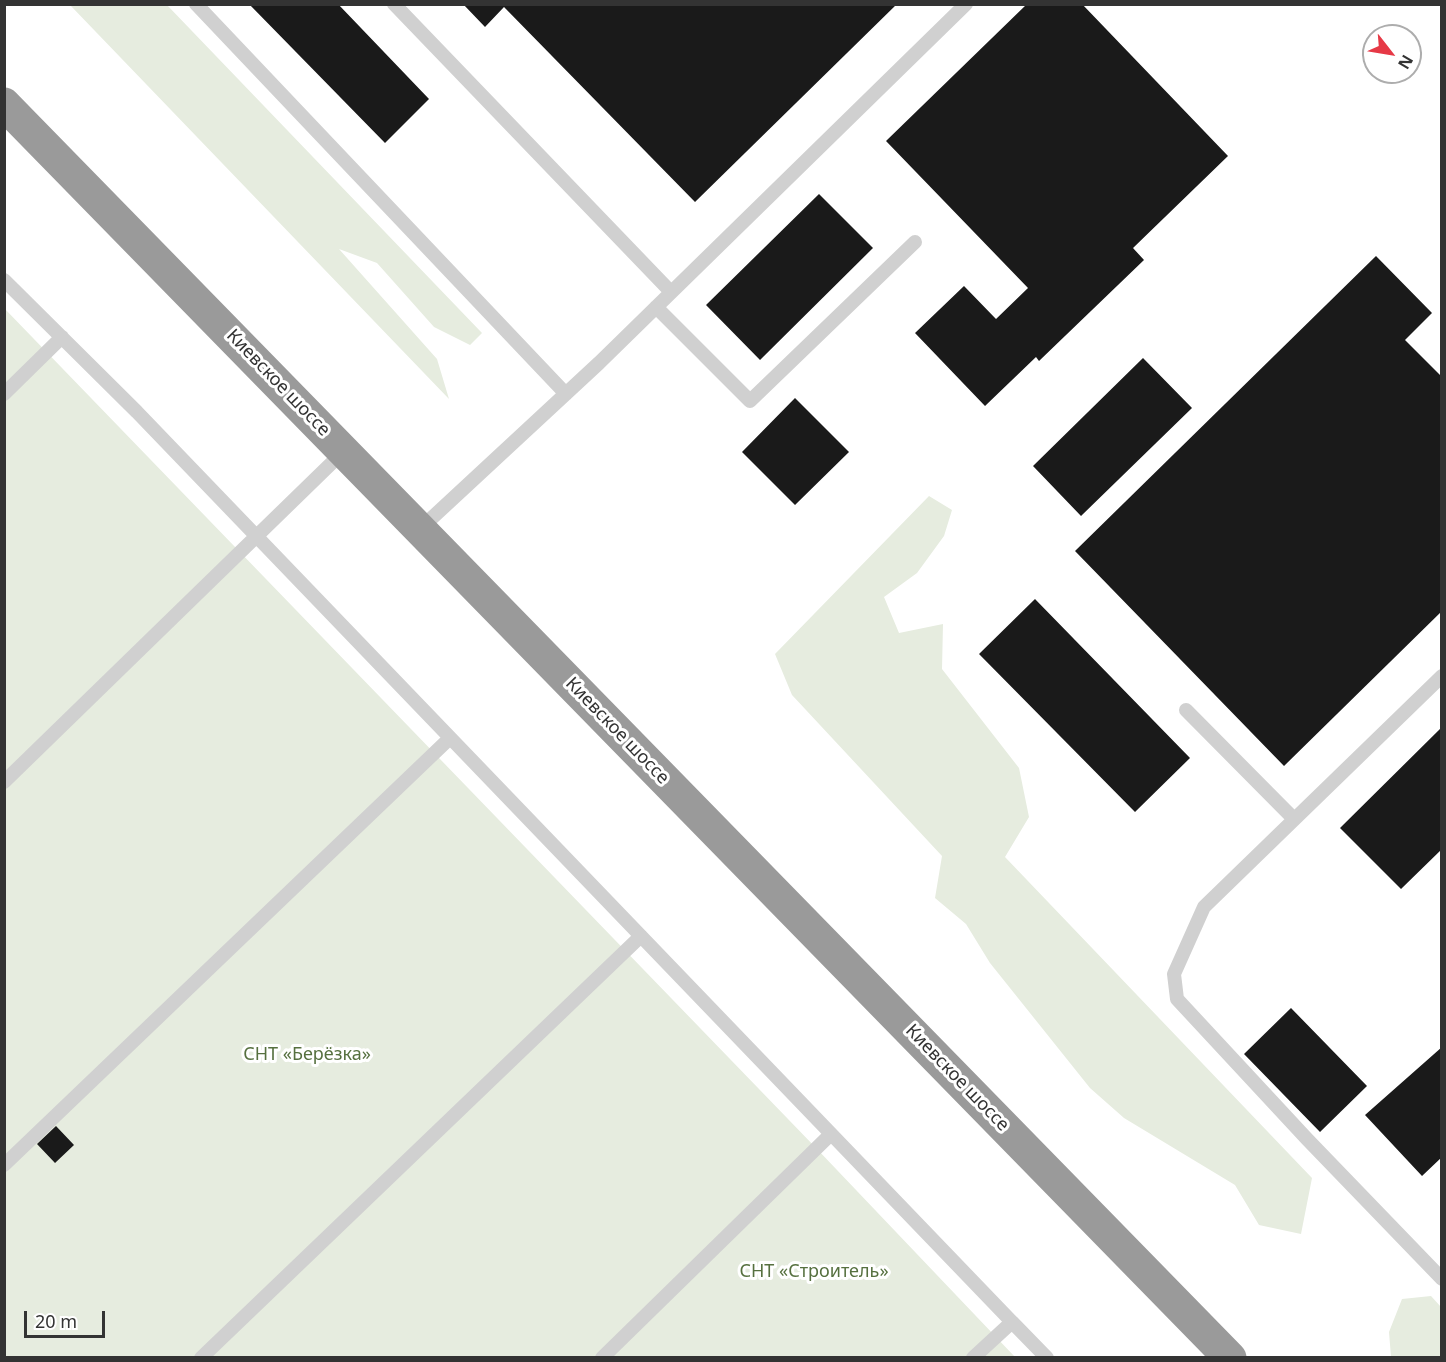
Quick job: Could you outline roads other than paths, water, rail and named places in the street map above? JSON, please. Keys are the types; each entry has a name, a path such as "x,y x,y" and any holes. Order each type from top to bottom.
{"highway":[{"name":"Киевское шоссе","path":"4,104 1230,1358"}],"lane":[{"path":"196,4 566,394"},
{"path":"394,4 671,292"},
{"path":"420,529 566,394 966,4"},
{"path":"656,307 750,401 915,242"},
{"path":"4,280 137,412 1047,1358"},
{"path":"4,394 62,337"},
{"path":"4,782 344,452"},
{"path":"1442,676 1204,907 1174,974 1177,999 1306,1139 1442,1279"},
{"path":"1186,710 1294,819"},
{"path":"4,1165 450,738"},
{"path":"201,1358 641,936"},
{"path":"602,1358 831,1134"},
{"path":"973,1358 1011,1322"}],"park label":[{"name":"СНТ «Берёзка»","path":"307,1055"},
{"name":"СНТ «Строитель»","path":"814,1272"}]}
